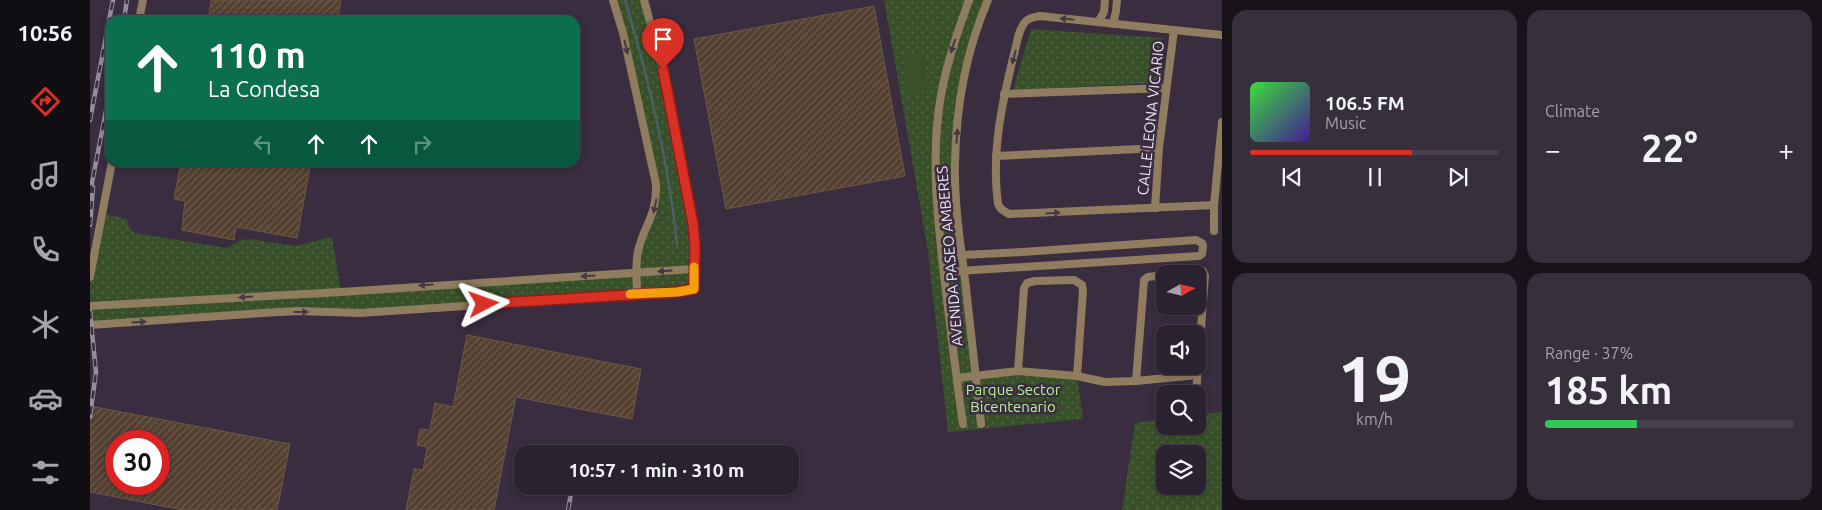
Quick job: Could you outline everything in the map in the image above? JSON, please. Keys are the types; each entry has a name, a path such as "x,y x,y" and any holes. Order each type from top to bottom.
{"street":[{"path":"141,15 143,0"},
{"path":"613,0 623,33 656,184 654,213 638,250 637,294"},
{"path":"90,325 298,311 360,313 694,289 695,246 693,224 663,69 644,0"},
{"name":"AVENIDA PASEO AMBERES","path":"963,424 956,378 936,194 937,128 941,96 949,57 969,0"},
{"name":"AVENIDA PASEO AMBERES","path":"981,424 962,254 955,164 958,117 966,69 974,37 988,0"},
{"path":"1098,22 1104,12 1105,0"},
{"path":"1113,24 1117,0"},
{"path":"1214,205 1015,215 1004,213 998,204 996,156 998,124 1004,94 1021,28 1025,22 1035,17 1222,35"},
{"name":"CALLE LEONA VICARIO","path":"1155,208 1159,148 1174,30"},
{"path":"1004,94 1166,88"},
{"path":"1214,231 1214,205 1222,122"},
{"path":"996,156 1159,148"},
{"path":"90,277 111,167"},
{"path":"942,256 1196,240 1204,246 1202,254 1199,256 944,272"},
{"path":"90,306 694,269"},
{"path":"1136,382 1143,283 1145,278 1156,276"},
{"path":"1018,371 1024,288 1027,283 1074,280 1082,285 1083,290 1077,376"},
{"path":"956,378 1018,371 1077,376 1105,382 1136,382 1197,375 1196,385"}],"green space":[{"path":"613,0 644,0 693,224 694,289 401,310 298,311 90,325 90,277 102,213 127,219 129,228 135,233 227,248 241,240 249,239 295,246 332,237 341,292 637,273 638,254 657,198"},
{"name":"Parque Sector Bicentenario","path":"884,0 989,0 975,39 965,80 958,122 955,174 962,254 942,256 944,271 963,270 976,376 1018,371 1077,376 1083,419 948,432 928,251"},
{"path":"1031,29 1162,38 1158,83 1013,90"},
{"path":"922,52 929,90 909,95 902,56"},
{"path":"1222,412 1222,510 1122,510 1135,423 1156,420 1156,435 1206,435 1206,414"}],"building":[{"path":"211,0 341,0 338,15 209,15"},
{"path":"874,6 905,176 726,209 694,39"},
{"path":"180,167 310,167 297,238 236,227 234,240 182,230 185,201 174,199"},
{"path":"467,335 641,369 632,419 516,397 494,510 406,510 414,469 423,470 427,447 417,445 420,429 430,430 435,403 453,407"},
{"path":"90,406 290,444 277,510 183,510 106,495 170,495 170,430 105,430 105,495 90,492"}],"waterway":[{"path":"625,0 657,121 669,183 677,245"}],"railway":[{"path":"110,15 113,0"},
{"path":"125,15 127,0"},
{"path":"90,120 105,42"},
{"path":"90,193 105,116"},
{"path":"90,225 93,187"},
{"path":"90,311 96,372 90,417"},
{"path":"568,510 571,495"}],"slow traffic":[{"path":"630,294 677,292 694,289 694,267"}],"route":[{"path":"484,304 677,292 694,289 695,246 693,224 663,69"}]}
